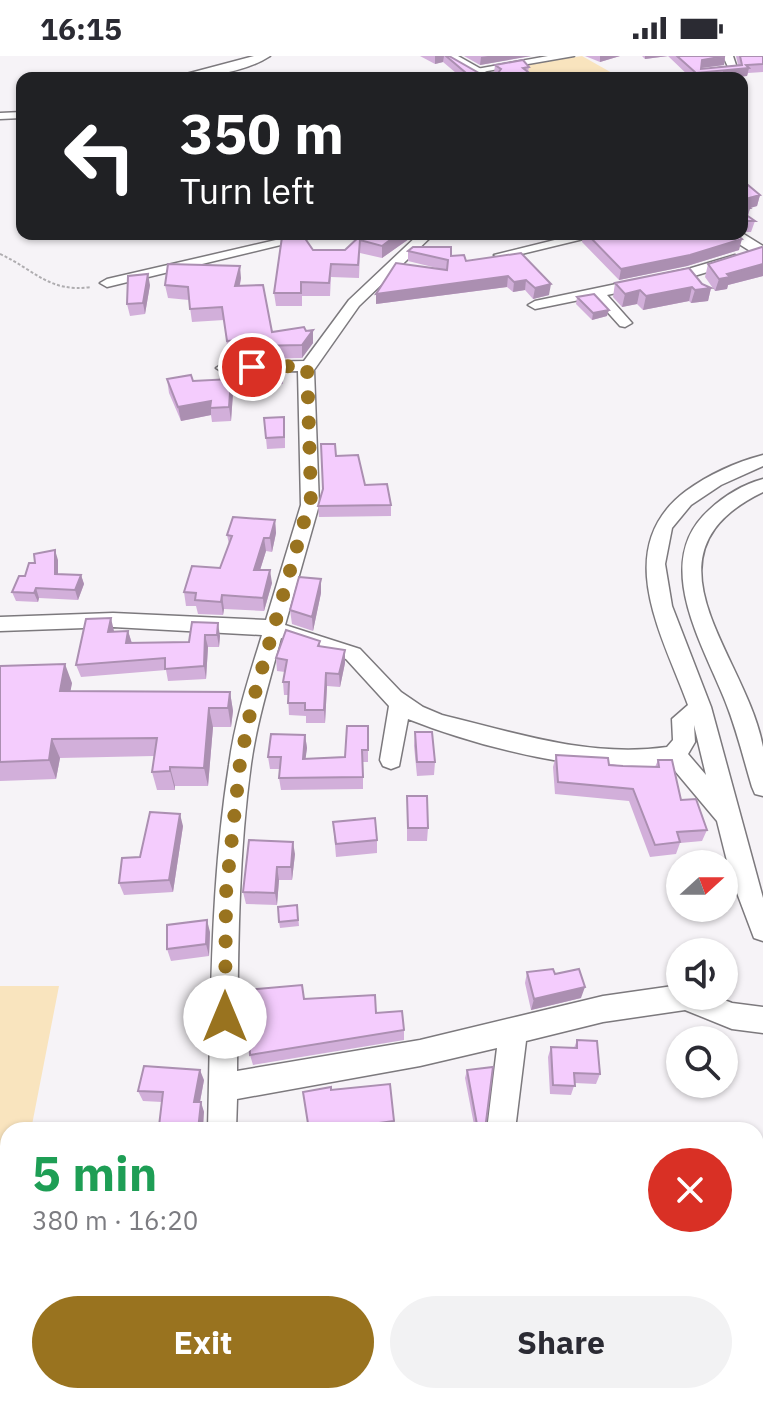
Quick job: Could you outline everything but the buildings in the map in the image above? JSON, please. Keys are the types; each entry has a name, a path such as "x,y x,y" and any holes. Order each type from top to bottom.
{"street":[{"path":"200,72 265,56"},
{"path":"448,56 480,72"},
{"path":"476,70 569,56"},
{"path":"712,72 734,69 728,56"},
{"path":"107,283 293,240"},
{"path":"222,1122 226,893 240,763 273,628 311,497 307,366 354,303 420,240"},
{"path":"501,255 570,240"},
{"path":"741,240 761,253"},
{"path":"535,305 597,292 694,278 761,253"},
{"path":"392,265 416,268"},
{"path":"597,292 625,323"},
{"path":"224,368 307,366"},
{"path":"763,460 708,483 675,511 657,543 657,576 664,611 700,708 763,930"},
{"path":"763,485 734,499 710,520 692,550 692,578 700,611 740,711 763,787"},
{"path":"657,551 693,513 710,520"},
{"path":"0,624 113,620 273,628 353,654 400,703 438,722 567,755 646,759 674,755 684,742 683,719 700,708"},
{"path":"391,760 400,703"},
{"path":"740,711 763,726"},
{"path":"674,755 694,772 704,792 729,818"},
{"path":"222,1088 420,1053 603,1009 685,997 732,1016 763,1020"},
{"path":"502,1122 513,1032"}],"path":[{"path":"0,254 13,259 51,287 76,291 107,283"}],"shaded area":[{"path":"582,56 610,72 529,72 522,65"},
{"path":"0,986 59,986 33,1122 0,1122"}],"route":[{"path":"225,1017 226,893 240,763 252,704 311,497 307,366 252,367"}]}
